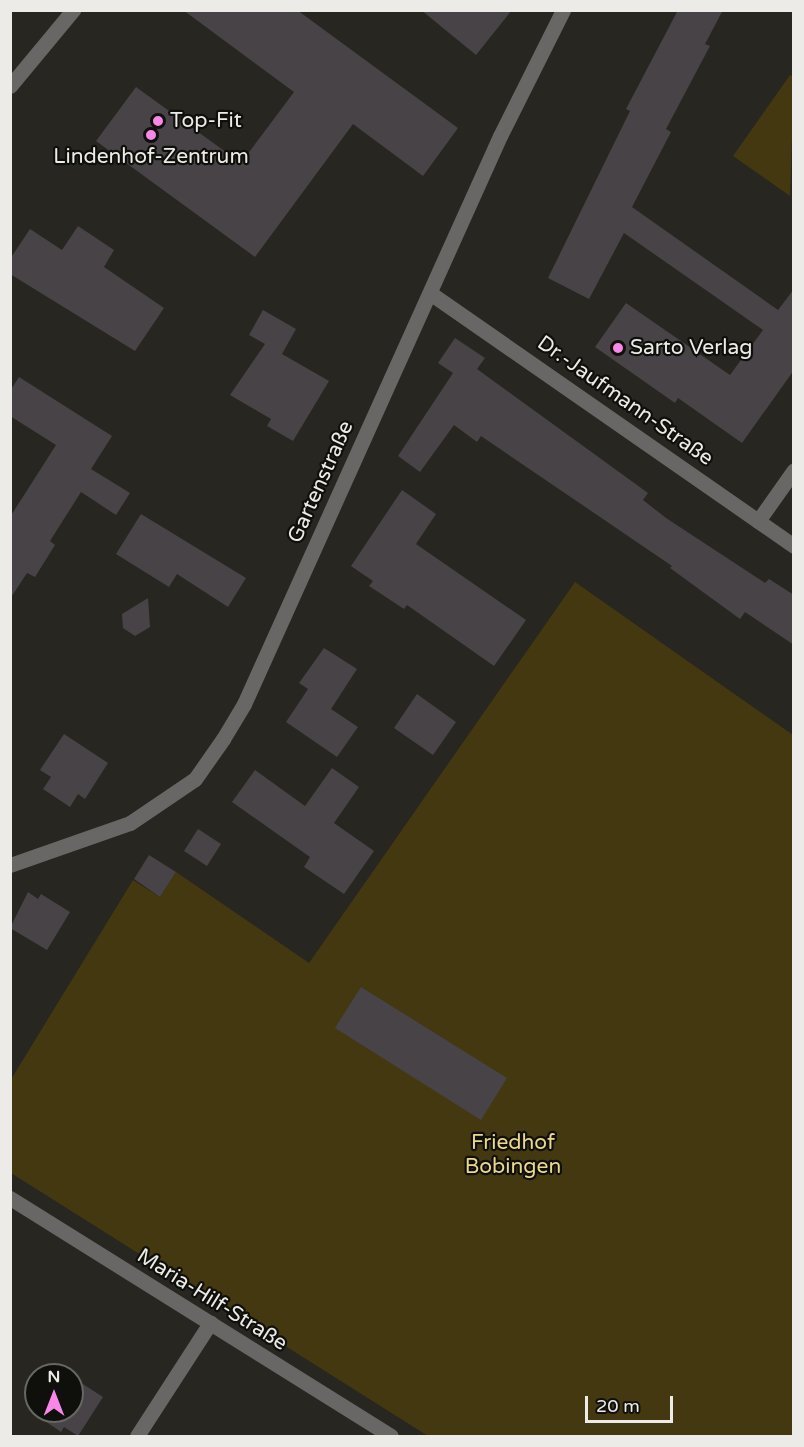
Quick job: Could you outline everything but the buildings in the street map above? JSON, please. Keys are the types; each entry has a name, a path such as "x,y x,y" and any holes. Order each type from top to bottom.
{"street":[{"path":"10,86 73,10"},
{"name":"Gartenstraße","path":"10,865 130,823 195,779 244,704 500,136 563,10"},
{"name":"Dr.-Jaufmann-Straße","path":"430,292 794,546"},
{"path":"758,521 794,470"},
{"name":"Maria-Hilf-Straße","path":"10,1198 391,1437"},
{"path":"137,1437 210,1323"}],"green space":[{"path":"790,75 794,77 790,196 733,156"},
{"name":"Friedhof Bobingen","path":"575,582 793,735 793,1436 428,1436 11,1173 10,1081 133,880 160,897 176,872 309,963"}],"place":[{"name":"Top-Fit","path":"158,121"},
{"name":"Lindenhof-Zentrum","path":"151,135"},
{"name":"Sarto Verlag","path":"618,348"}]}
